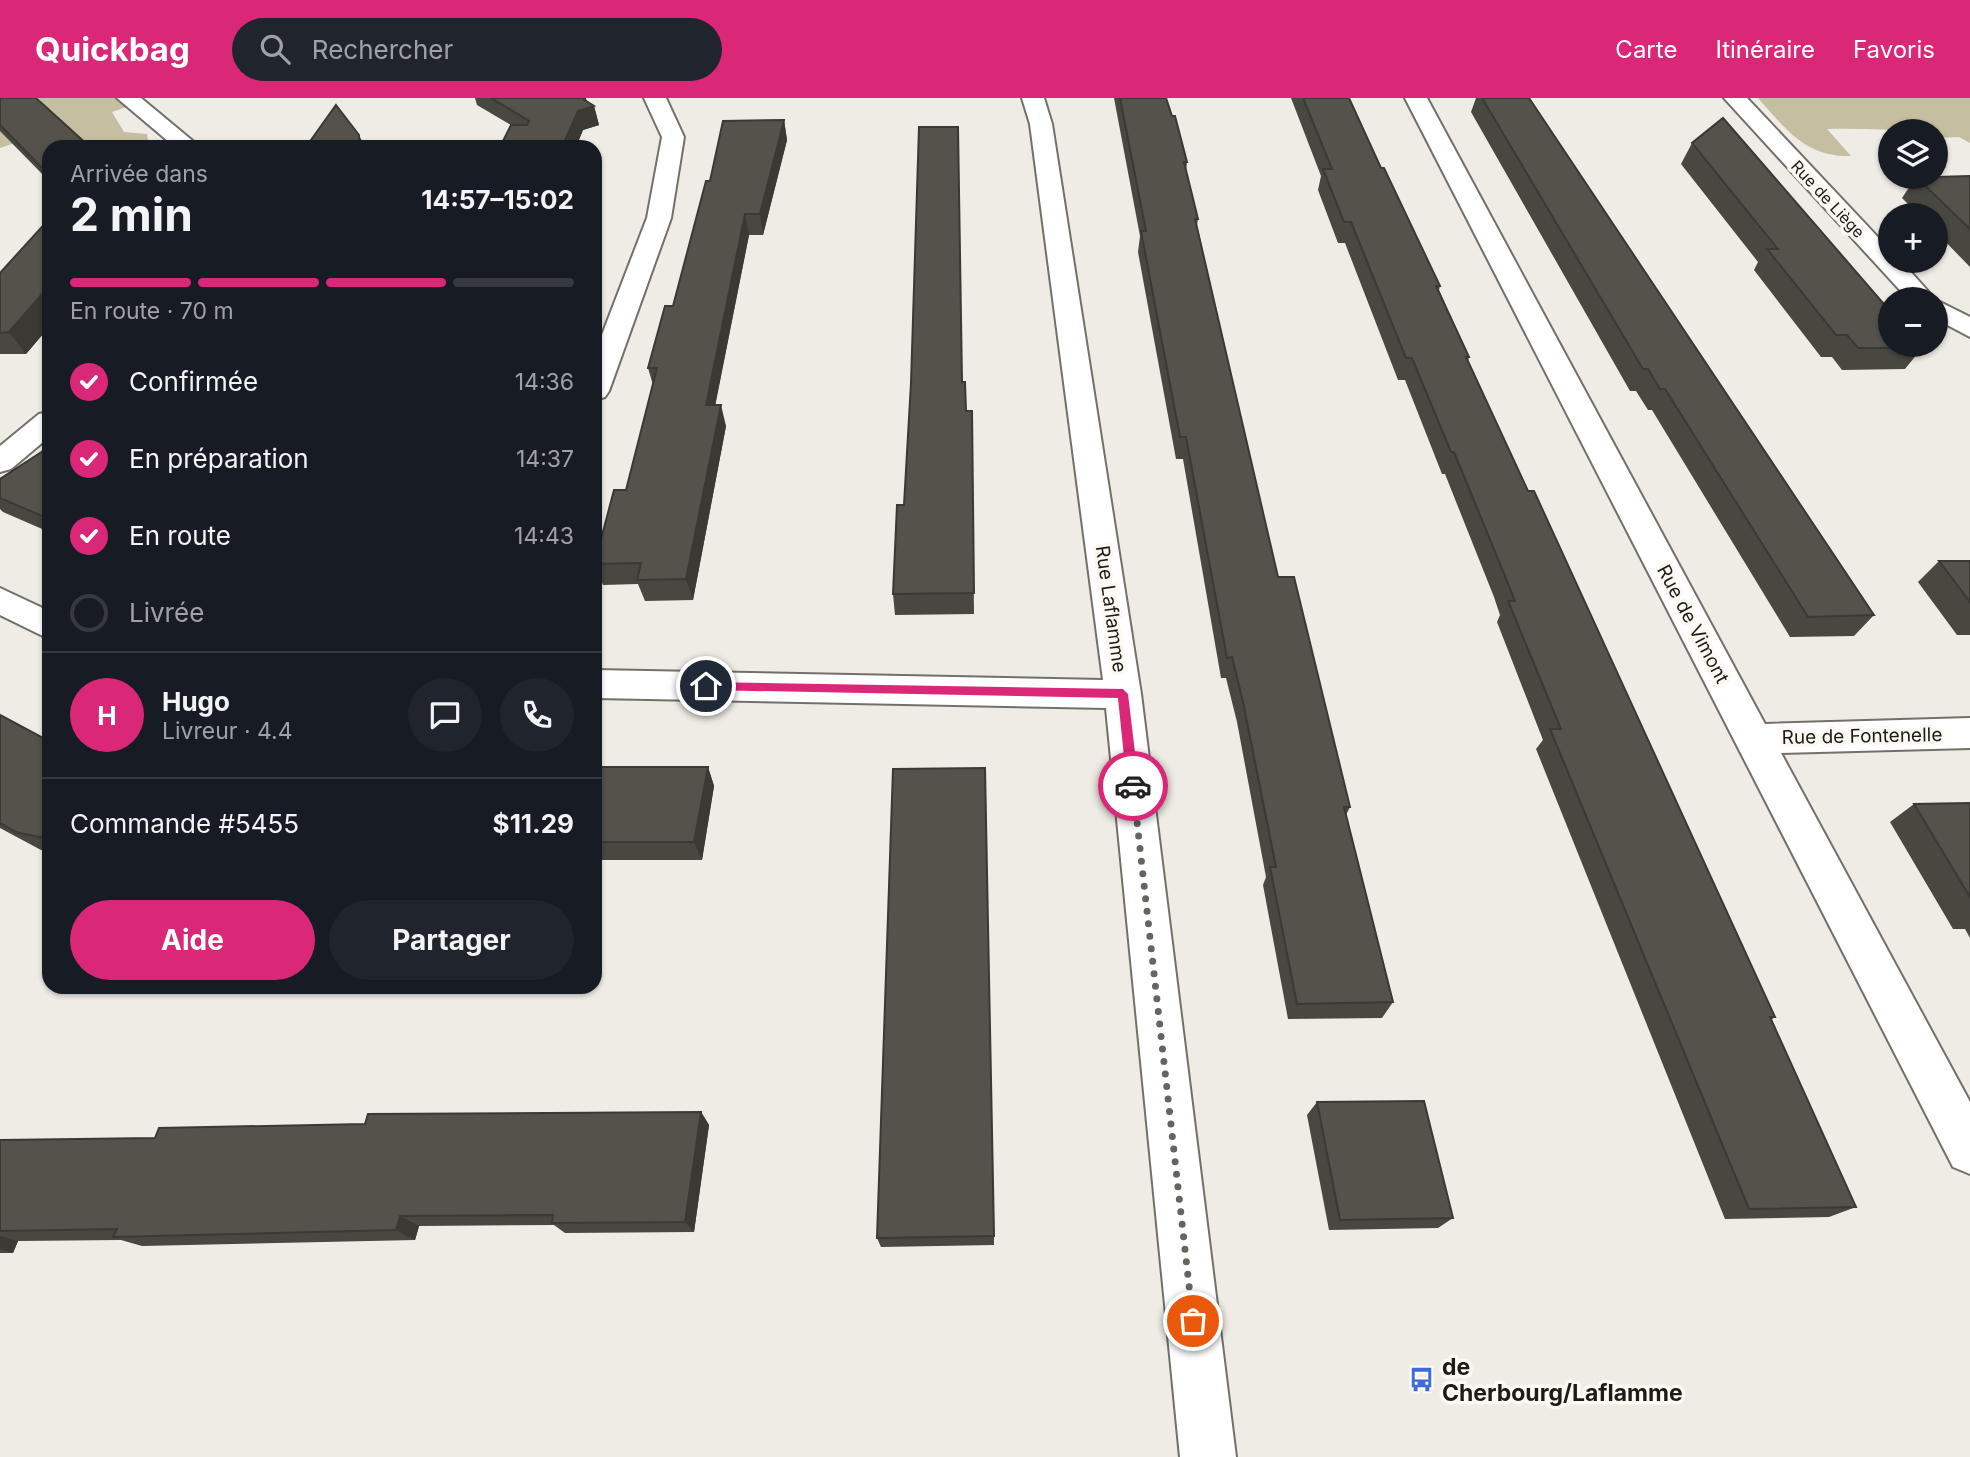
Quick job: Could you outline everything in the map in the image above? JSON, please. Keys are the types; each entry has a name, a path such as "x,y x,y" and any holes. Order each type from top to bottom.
{"street":[{"path":"128,98 180,140"},
{"path":"602,372 659,218 673,137 655,98"},
{"name":"Rue Laflamme","path":"1033,98 1041,124 1123,694 1208,1457"},
{"name":"Rue de Vimont","path":"1416,98 1970,1150"},
{"name":"Rue de Liège","path":"1735,98 1911,287"},
{"path":"1948,315 1970,329"},
{"path":"0,462 42,427"},
{"path":"0,600 42,622"},
{"path":"602,684 1123,694"},
{"name":"Rue de Fontenelle","path":"1753,739 1970,733"}],"shaded area":[{"path":"38,98 128,98 135,104 112,112 124,132 147,134 148,140 81,140 71,129 62,127 0,148 0,114 41,101"},
{"path":"1758,98 1970,98 1970,143 1959,137 1948,137 1948,119 1878,119 1878,130 1827,129 1851,156 1835,155 1809,146 1778,120"}],"building":[{"path":"0,98 36,98 82,140 42,140 42,168 0,125"},
{"path":"491,98 583,98 594,106 578,111 565,140 504,140 511,125 527,125 529,121"},
{"path":"1120,98 1166,98 1172,116 1175,116 1187,162 1184,162 1198,219 1195,219 1278,577 1294,577 1350,807 1344,807 1393,1002 1297,1004 1270,867 1276,867 1243,702 1232,657 1227,658 1186,437 1180,437 1141,231 1146,231"},
{"path":"1303,98 1349,98 1381,168 1384,168 1440,286 1436,286 1469,357 1466,357 1528,491 1534,491 1775,1017 1770,1017 1856,1207 1749,1209 1550,729 1561,729 1508,601 1515,601 1505,576 1412,358 1406,358 1351,222 1344,222 1323,169 1332,169"},
{"path":"1482,98 1529,98 1874,615 1808,617 1665,389 1660,389 1648,369 1643,369"},
{"path":"336,105 359,135 359,140 311,140"},
{"path":"1723,118 1878,297 1878,348 1858,348 1847,335 1836,335 1767,249 1778,249 1692,143"},
{"path":"784,120 760,214 745,214 706,405 721,405 686,579 637,580 641,563 602,564 602,535 614,490 626,490 657,368 648,368 665,306 673,306 706,181 710,181 723,121"},
{"path":"919,127 958,127 962,382 965,382 966,411 972,411 974,593 893,594 897,505 904,505 911,383"},
{"path":"1970,176 1970,229 1948,208 1948,203 1943,203 1928,189 1948,189 1948,177"},
{"path":"42,227 42,294 9,332 0,333 0,273"},
{"path":"42,452 42,516 0,498 0,479"},
{"path":"1939,561 1970,561 1970,602"},
{"path":"0,715 42,737 42,838 16,832 0,823"},
{"path":"602,767 708,767 694,842 602,842"},
{"path":"985,768 994,1236 877,1238 893,769"},
{"path":"1970,803 1970,897 1914,804"},
{"path":"1424,1101 1453,1218 1340,1220 1317,1102"},
{"path":"701,1112 685,1222 552,1223 553,1215 400,1216 396,1230 113,1237 117,1229 0,1231 0,1140 155,1138 159,1128 365,1124 368,1114"}],"way so far":[{"path":"1133,786 1193,1321"}],"place":[{"name":"de Cherbourg/Laflamme","path":"1422,1380"}],"route":[{"path":"706,686 1123,694 1133,786"}]}
